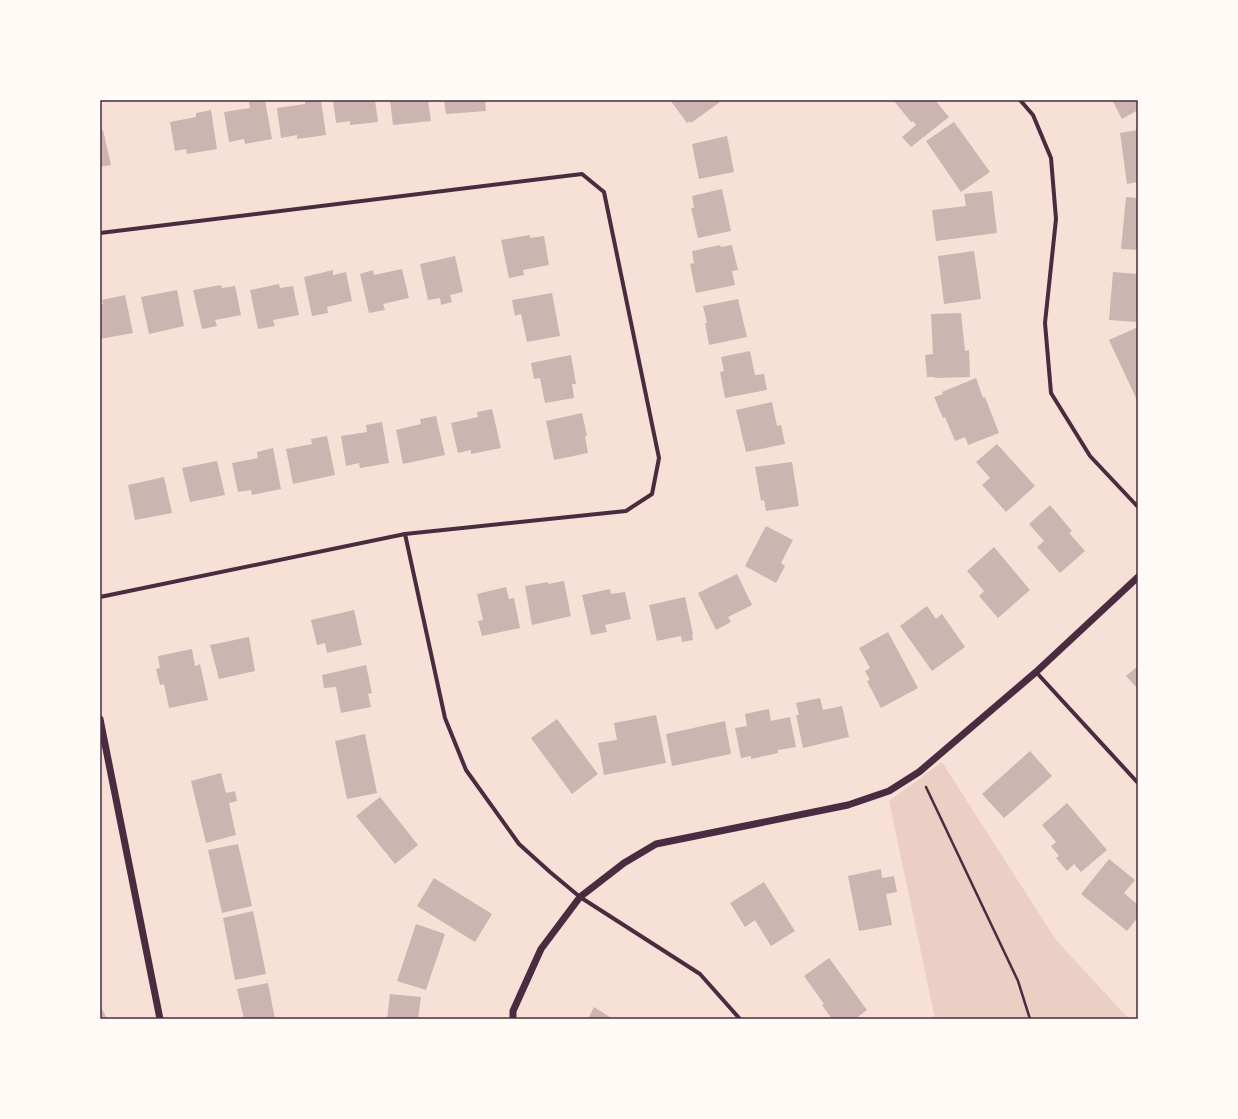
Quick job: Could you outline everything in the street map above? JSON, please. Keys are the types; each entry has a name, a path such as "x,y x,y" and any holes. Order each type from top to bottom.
{"street":[{"path":"1020,100 1033,115 1051,158 1056,219 1045,323 1051,393 1090,456 1138,507"},
{"path":"100,233 582,174 604,192 659,458 652,494 626,511 405,534 100,598"},
{"path":"405,534 445,718 466,770 519,844 580,897 700,974 740,1019"},
{"path":"513,1019 513,1011 541,949 580,897 624,863 656,844 848,806 889,791 918,772 1036,672 1138,577"},
{"path":"1036,672 1138,784"},
{"path":"100,718 160,1019"}],"path":[{"path":"918,772 1018,981 1030,1019"}],"shaded area":[{"path":"942,762 1056,940 1129,1019 935,1019 889,801"}],"building":[{"path":"265,100 272,139 245,144 244,139 229,142 224,112 250,108 249,102"},
{"path":"305,100 321,100 326,135 297,139 297,135 281,138 277,108 305,104"},
{"path":"333,100 375,100 378,122 350,125 350,121 336,123"},
{"path":"390,100 428,100 431,121 393,125"},
{"path":"444,100 485,100 486,111 446,114"},
{"path":"670,100 718,100 720,102 691,123 690,121 687,123"},
{"path":"935,100 949,117 911,147 902,137 916,125 913,121 911,122 894,101"},
{"path":"1112,100 1138,100 1138,110 1122,119"},
{"path":"211,110 217,149 187,154 186,149 175,151 170,122 196,117 196,113"},
{"path":"954,122 990,172 961,192 926,141"},
{"path":"100,130 103,130 111,165 100,167"},
{"path":"1138,130 1138,182 1127,184 1120,133"},
{"path":"727,136 734,172 699,179 692,144"},
{"path":"722,189 731,231 698,238 691,208 694,208 692,196"},
{"path":"992,191 997,233 936,241 932,210 966,206 964,194"},
{"path":"1126,197 1138,198 1138,250 1121,249"},
{"path":"530,235 530,238 544,236 549,265 523,270 524,275 509,278 501,240"},
{"path":"720,245 721,247 732,245 738,270 732,271 735,285 696,293 690,264 694,263 692,251"},
{"path":"974,251 981,299 944,304 938,256"},
{"path":"455,256 463,292 450,295 452,302 441,305 440,298 428,300 420,264"},
{"path":"402,269 409,298 383,304 385,310 369,313 360,274 373,270 374,275"},
{"path":"333,270 333,275 346,272 352,301 327,307 328,313 312,316 304,277"},
{"path":"1113,272 1138,274 1138,306 1136,322 1109,320"},
{"path":"279,284 280,288 293,286 299,315 273,320 275,326 258,329 250,290"},
{"path":"221,285 222,288 235,286 241,315 215,320 217,326 202,329 193,290"},
{"path":"177,290 184,326 149,334 141,297"},
{"path":"552,293 560,336 527,342 521,314 515,316 512,300"},
{"path":"125,295 133,333 100,339 100,304 103,304 102,300"},
{"path":"738,299 747,337 709,345 705,323 707,323 703,306"},
{"path":"961,313 965,351 969,350 970,377 927,377 925,355 933,354 931,314"},
{"path":"1138,327 1138,398 1136,398 1109,340"},
{"path":"750,351 755,375 764,374 767,390 725,398 720,372 724,371 721,357"},
{"path":"571,355 576,384 572,384 574,398 545,403 540,378 534,379 531,363"},
{"path":"976,378 983,398 985,397 999,433 968,445 965,437 955,441 945,417 943,418 934,397 943,394 942,392"},
{"path":"772,402 777,426 781,425 785,444 746,452 736,410"},
{"path":"492,409 501,448 471,454 471,450 458,453 451,423 478,417 477,412"},
{"path":"582,413 587,436 585,436 588,453 554,460 546,421"},
{"path":"436,416 445,455 403,464 396,430 421,424 420,419"},
{"path":"382,422 389,463 360,468 359,463 346,466 341,436 367,432 366,425"},
{"path":"327,436 335,475 293,484 286,449 312,444 311,439"},
{"path":"997,444 1035,486 1006,512 982,485 990,478 976,462"},
{"path":"273,448 281,489 252,495 251,490 238,492 232,463 258,458 257,452"},
{"path":"217,461 225,495 190,502 182,468"},
{"path":"792,462 799,506 766,511 764,500 761,501 755,467"},
{"path":"164,477 172,513 135,520 128,485"},
{"path":"1050,505 1072,531 1069,533 1085,551 1060,573 1037,547 1044,541 1029,524"},
{"path":"766,526 793,540 781,563 785,566 776,583 745,566"},
{"path":"994,547 1030,590 998,618 979,596 984,591 967,571"},
{"path":"737,574 752,605 728,617 731,622 716,630 698,593"},
{"path":"564,581 571,616 532,625 525,586"},
{"path":"506,587 509,599 514,598 520,628 482,636 478,621 483,620 477,594"},
{"path":"610,589 611,594 625,592 631,619 605,625 607,632 591,635 582,595"},
{"path":"685,597 693,640 682,642 681,636 657,641 649,605"},
{"path":"927,606 936,619 942,614 965,647 932,671 900,626"},
{"path":"354,610 362,645 327,653 325,643 317,645 311,620"},
{"path":"888,632 918,688 881,708 867,681 870,680 865,671 870,668 859,648"},
{"path":"249,637 255,671 219,679 210,645"},
{"path":"192,649 195,666 200,664 208,700 169,708 164,684 160,685 156,669 160,668 158,656"},
{"path":"366,665 372,693 368,694 371,707 341,713 336,687 324,688 322,675"},
{"path":"1138,666 1138,689 1126,676"},
{"path":"820,698 823,710 842,706 849,737 803,748 796,715 799,715 796,703"},
{"path":"769,709 771,721 790,717 796,747 778,750 778,753 751,759 751,756 741,758 735,728 747,726 745,714"},
{"path":"656,715 666,763 604,775 598,743 617,740 614,723"},
{"path":"557,719 598,774 572,794 531,738"},
{"path":"725,721 731,754 672,766 666,734"},
{"path":"365,734 377,793 347,799 335,741"},
{"path":"1030,751 1052,776 1004,818 982,794"},
{"path":"221,773 226,793 235,791 237,801 229,803 236,835 206,843 191,781"},
{"path":"380,797 418,845 395,864 356,816"},
{"path":"1067,803 1107,850 1081,872 1074,864 1067,871 1056,858 1059,856 1051,846 1056,842 1042,825"},
{"path":"238,844 252,906 222,913 208,850"},
{"path":"1109,859 1135,880 1124,893 1138,905 1138,917 1127,931 1081,894"},
{"path":"881,869 882,878 894,876 897,892 886,894 892,925 859,931 848,876"},
{"path":"434,878 492,914 475,942 417,906"},
{"path":"764,882 795,931 771,946 755,920 745,927 730,903"},
{"path":"253,911 266,974 235,980 223,918"},
{"path":"416,924 445,934 426,990 397,981"},
{"path":"829,958 867,1010 855,1019 832,1019 822,1005 824,1004 804,976"},
{"path":"268,983 275,1019 244,1019 237,989"},
{"path":"390,994 421,997 418,1019 387,1019"},
{"path":"594,1007 613,1019 588,1019"},
{"path":"102,1009 107,1019 100,1019 100,1010"}]}
